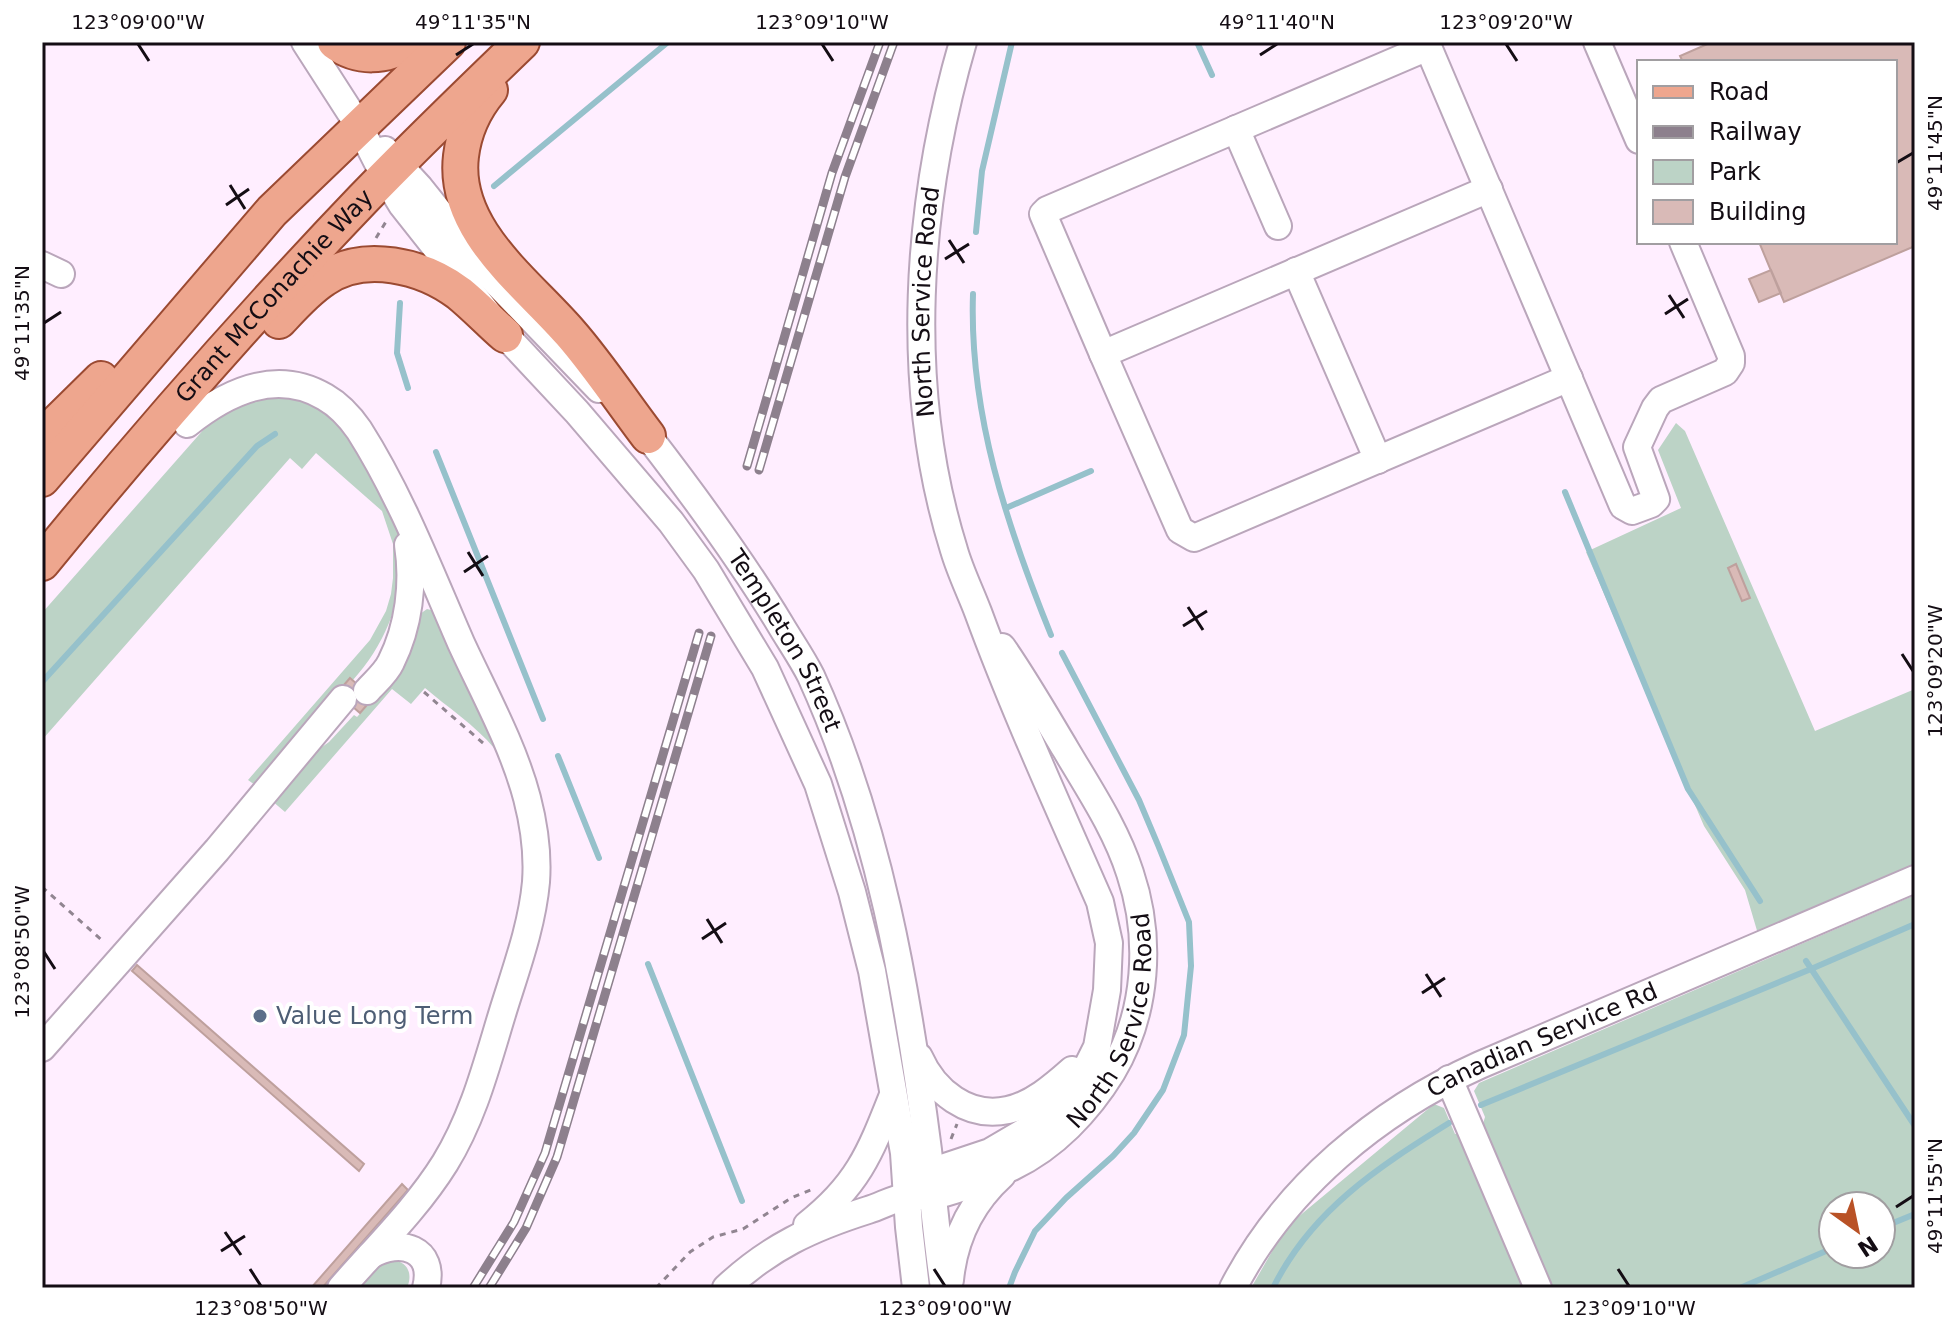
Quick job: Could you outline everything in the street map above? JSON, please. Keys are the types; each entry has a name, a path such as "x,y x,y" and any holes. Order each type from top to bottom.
{"main road":[{"path":"335,42 370,55 395,51 409,42"},
{"path":"42,437 448,42"},
{"name":"Grant McConachie Way","path":"42,563 103,488 255,316 392,170 522,42"},
{"path":"537,42 487,93 473,116 461,151 460,188 480,233 572,335 648,436"},
{"path":"42,479 272,211"},
{"path":"42,571 118,501 294,305 327,277 355,266 390,265 430,276 460,294 505,335"}],"street":[{"name":"Templeton Street","path":"305,42 359,126 392,170 557,347 648,436 721,531 809,674 841,749 874,847 912,1042 923,1188 916,1288"},
{"name":"North Service Road","path":"923,1188 1038,1124 1075,1086 1097,1047 1109,964 1106,921 1100,902 1001,677 954,551 938,492 927,412 922,331 925,250 934,166 963,42"},
{"path":"1597,42 1637,135"},
{"path":"1569,378 1199,537 1188,537 1180,530 1043,214 1427,44 1489,189 1569,378 1623,506 1632,511 1656,499 1656,492 1637,447 1655,408 1661,400 1725,372 1731,363 1731,356 1684,244"},
{"path":"1236,129 1278,226"},
{"name":"Templeton Street","path":"392,170 402,205 505,335 577,412 671,522 706,570 765,668 818,784 837,840 872,971 904,1153 923,1188 947,1288"},
{"path":"1103,354 1489,189"},
{"path":"1296,271 1378,460"},
{"path":"187,424 223,398 253,386 285,384 315,392 338,406 359,429 404,517 517,767 533,827 536,881 526,936 479,1092 444,1166 341,1288"},
{"path":"42,1048 299,752 392,660 404,625 412,571 404,517"},
{"name":"North Service Road","path":"923,1188 1013,1166 1045,1146 1073,1122 1098,1094 1118,1062 1139,1003 1143,940 1137,894 1130,872 1109,825 976,607"},
{"name":"Canadian Service Rd","path":"1233,1288 1275,1225 1327,1166 1389,1115 1449,1079 1915,879"},
{"path":"912,1042 930,1079 945,1095 974,1108 1009,1110 1045,1092 1072,1071 1093,1045 1102,1020"},
{"path":"1449,1079 1538,1288"},
{"path":"726,1288 828,1209 857,1176 867,1160 893,1095"},
{"path":"947,1288 955,1254 970,1214 986,1190 1013,1166"},
{"path":"779,1247 811,1230 923,1188"},
{"path":"371,1255 384,1247 410,1247 426,1266 426,1288"}],"path":[{"path":"424,692 488,748"},
{"path":"42,887 113,949"},
{"path":"950,1141 960,1117"},
{"path":"656,1288 690,1252 713,1237 743,1229 791,1198 818,1187"}],"green space":[{"path":"286,395 318,405 349,432 399,529 399,591 386,629 366,664 255,785 248,780 370,640 386,611 391,594 393,544 382,511 316,453 302,469 290,458 42,740 42,613 212,420 233,404"},
{"path":"1676,423 1685,431 1815,731 1915,689 1915,866 1758,934 1745,890 1704,826 1586,552 1681,508 1658,450"},
{"path":"427,609 435,611 510,762 530,884 454,1136 333,1288 323,1288 399,1203 447,1133 472,1071 518,906 522,848 518,818 502,761 479,732 425,688 411,704 392,689 285,812 271,800 297,765 329,742 378,694 420,614"},
{"path":"1915,895 1915,1288 1550,1288 1482,1127 1485,1117 1474,1091 1479,1083"},
{"path":"1434,1104 1444,1108 1455,1134 1460,1133 1528,1288 1251,1288 1286,1227"},
{"path":"393,1260 402,1263 408,1270 407,1288 353,1288 377,1265"}],"building":[{"path":"1712,42 1915,42 1915,246 1784,302 1760,244 1897,244 1897,60 1682,60 1680,56"},
{"path":"1771,270 1781,293 1759,302 1749,279"},
{"path":"1736,564 1750,598 1742,601 1728,568"},
{"path":"350,678 373,698 360,713 337,693"},
{"path":"137,965 364,1164 359,1171 132,971"},
{"path":"402,1184 408,1190 322,1288 311,1288"}],"waterway":[{"path":"494,186 668,42"},
{"path":"976,232 982,171 1012,42"},
{"path":"1197,42 1212,75"},
{"path":"973,294 973,338 984,425 1006,511 1051,635"},
{"path":"400,303 397,353 408,388"},
{"path":"42,682 257,446 275,434"},
{"path":"436,452 543,719"},
{"path":"1006,508 1091,471"},
{"path":"1565,492 1688,789 1760,901"},
{"path":"1009,1288 1035,1231 1134,1133 1163,1090 1184,1035 1191,966 1189,922 1158,845 1139,800 1062,653"},
{"path":"558,756 599,858"},
{"path":"1481,1105 1915,924"},
{"path":"1806,961 1915,1126"},
{"path":"648,964 742,1201"},
{"path":"1273,1288 1307,1236 1349,1193 1449,1123"},
{"path":"1897,1221 1915,1214"},
{"path":"1740,1288 1817,1255"}],"railway":[{"path":"747,466 832,173 880,42"},
{"path":"759,470 845,177 894,42"},
{"path":"473,1288 514,1222 545,1153 699,633"},
{"path":"489,1288 526,1228 557,1157 711,636"}],"place":[{"name":"Value Long Term","path":"260,1016"}]}
